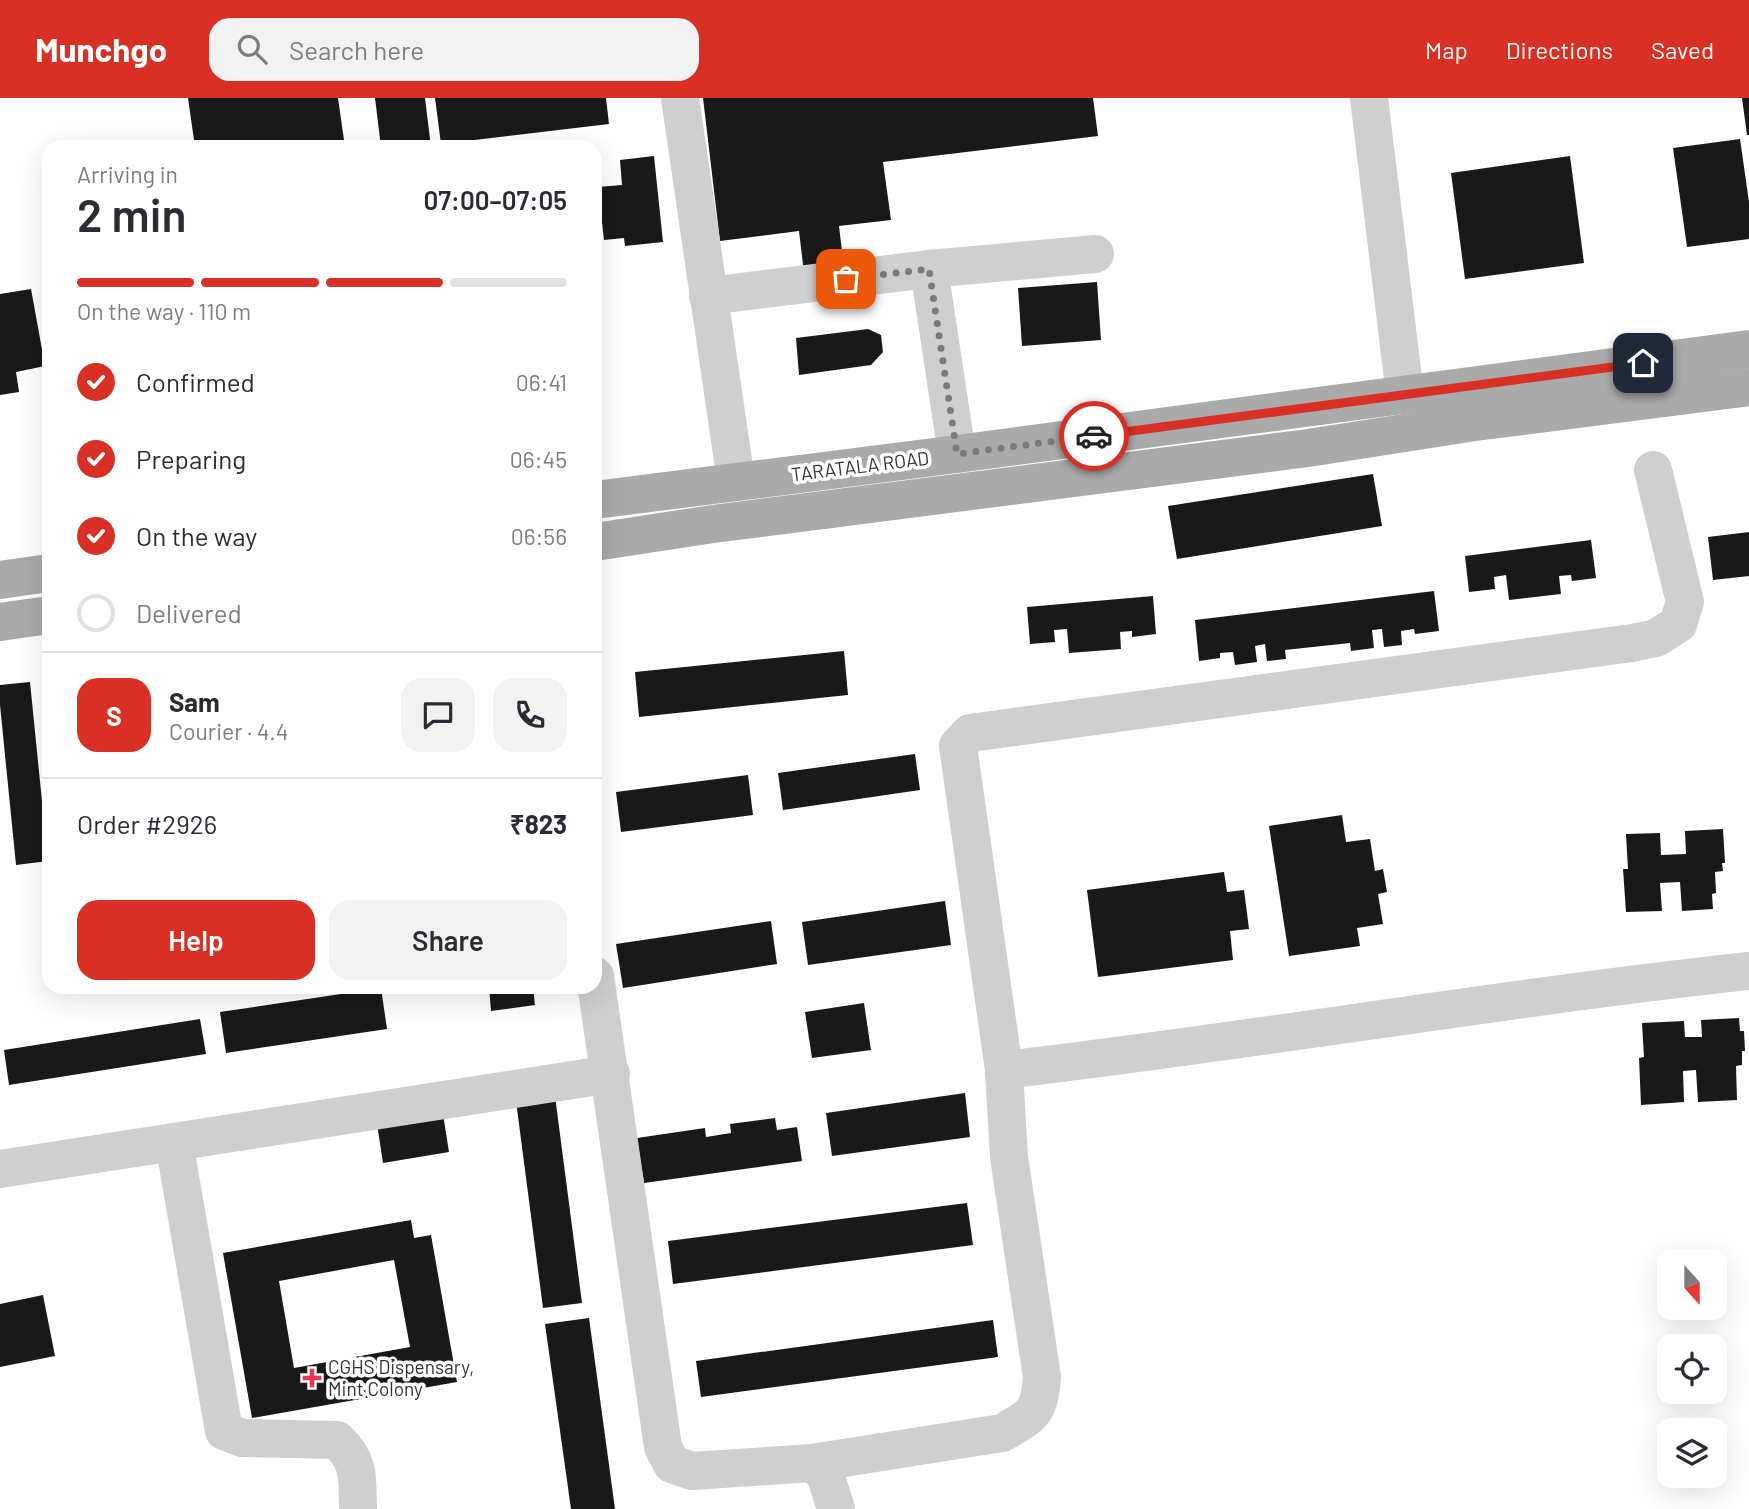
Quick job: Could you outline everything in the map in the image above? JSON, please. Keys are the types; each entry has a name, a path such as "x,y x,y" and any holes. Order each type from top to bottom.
{"main road":[{"name":"TARATALA ROAD","path":"602,498 1749,349"},
{"path":"602,541 726,522 1308,448 1475,422 1749,387"},
{"path":"0,580 42,574"},
{"path":"0,622 42,616"}],"lane":[{"path":"680,98 736,481"},
{"path":"1369,98 1405,395"},
{"path":"708,296 929,269 1095,254"},
{"path":"929,269 957,454"},
{"path":"598,994 663,1447 672,1464 692,1471 812,1463 1002,1433 1026,1419 1040,1403 1042,1377 1009,1157 1004,1070 958,747 970,733 1656,638 1678,624 1685,602 1653,470"},
{"path":"1004,1070 1595,988 1749,971"},
{"path":"0,1169 611,1074"},
{"path":"174,1142 224,1431 242,1438 337,1440 349,1452 357,1466 358,1509"},
{"path":"812,1463 825,1474 836,1509"}],"building":[{"path":"188,98 338,98 344,140 194,140"},
{"path":"375,98 425,98 430,140 380,140"},
{"path":"435,98 606,98 609,124 475,140 440,140"},
{"path":"703,98 1093,98 1098,136 883,162 891,220 839,226 844,268 804,273 799,231 720,241"},
{"path":"1742,98 1749,98 1749,135 1747,135"},
{"path":"1740,139 1749,202 1749,239 1687,247 1673,148"},
{"path":"654,156 663,242 625,246 624,238 604,240 602,187 622,185 620,160"},
{"path":"1570,156 1584,263 1465,279 1451,173"},
{"path":"1097,282 1101,340 1022,346 1018,288"},
{"path":"31,289 42,350 42,367 16,372 19,392 0,395 0,294"},
{"path":"868,329 881,335 883,352 871,365 799,375 796,338"},
{"path":"1373,474 1382,526 1177,559 1168,506"},
{"path":"1749,532 1749,576 1713,580 1708,537"},
{"path":"1591,540 1596,578 1572,581 1571,575 1559,576 1561,594 1509,600 1506,575 1494,577 1495,589 1469,592 1465,556"},
{"path":"1434,591 1439,631 1415,634 1414,629 1401,631 1402,645 1384,647 1382,629 1372,630 1374,648 1351,651 1350,643 1285,650 1286,659 1267,661 1265,644 1255,646 1257,662 1235,665 1233,652 1220,653 1220,658 1199,661 1195,620"},
{"path":"1153,596 1156,634 1132,637 1132,631 1120,632 1121,649 1069,653 1067,629 1054,630 1055,642 1030,644 1027,607"},
{"path":"844,651 848,695 639,717 635,672"},
{"path":"30,682 42,801 42,862 16,865 0,685"},
{"path":"915,754 920,790 783,810 778,773"},
{"path":"748,775 753,815 621,832 616,792"},
{"path":"1342,815 1346,842 1370,839 1375,871 1383,869 1387,892 1378,894 1383,924 1357,928 1360,946 1289,956 1269,826"},
{"path":"1723,829 1725,863 1722,863 1723,871 1715,872 1716,893 1712,894 1713,909 1682,911 1680,882 1660,883 1662,911 1626,912 1623,869 1628,869 1626,834 1660,833 1661,855 1686,854 1685,831"},
{"path":"1224,872 1227,892 1244,890 1249,929 1230,931 1233,960 1098,977 1087,890"},
{"path":"945,901 951,945 808,965 802,922"},
{"path":"771,921 777,964 623,988 616,944"},
{"path":"341,994 382,994 387,1029 226,1053 220,1012"},
{"path":"490,994 534,994 535,1005 491,1011"},
{"path":"864,1003 871,1050 812,1058 805,1012"},
{"path":"1739,1018 1740,1031 1744,1031 1745,1051 1742,1051 1742,1065 1736,1066 1737,1100 1698,1102 1696,1070 1683,1071 1684,1102 1641,1105 1639,1058 1644,1057 1642,1023 1684,1021 1685,1037 1702,1037 1701,1020"},
{"path":"200,1019 206,1054 9,1085 4,1050"},
{"path":"965,1093 970,1137 832,1156 826,1113"},
{"path":"555,1096 582,1303 543,1308 516,1101"},
{"path":"443,1114 449,1152 383,1163 377,1124"},
{"path":"775,1118 777,1130 797,1127 802,1161 644,1183 637,1138 705,1128 706,1137 731,1133 730,1124"},
{"path":"967,1203 973,1245 673,1284 668,1241"},
{"path":"411,1220 414,1238 431,1235 457,1382 252,1418 223,1253","holes":["394,1260 410,1347 294,1368 279,1281"]},
{"path":"43,1295 55,1356 0,1367 0,1304"},
{"path":"589,1318 615,1509 571,1509 545,1324"},
{"path":"993,1320 998,1357 701,1397 696,1361"}],"way so far":[{"path":"846,279 929,269 957,454 1094,436"}],"place":[{"name":"CGHS Dispensary, Mint Colony","path":"312,1378"}],"route":[{"path":"1094,436 1643,363"}]}
